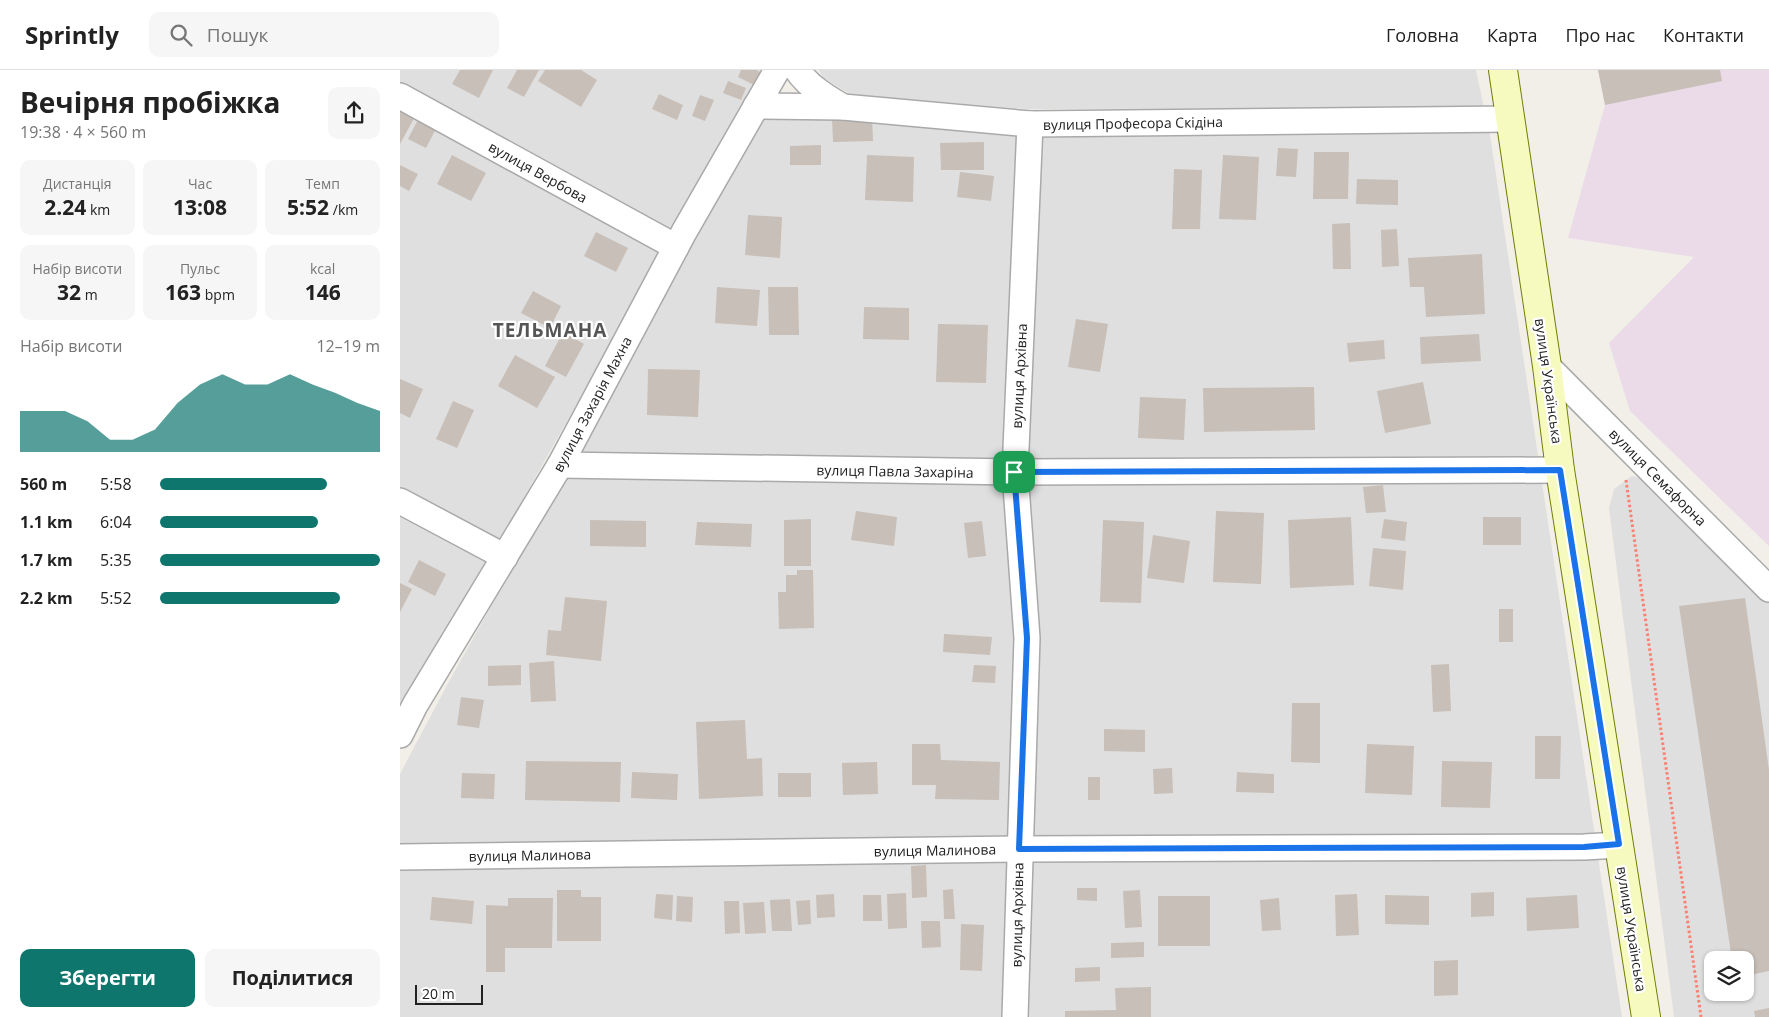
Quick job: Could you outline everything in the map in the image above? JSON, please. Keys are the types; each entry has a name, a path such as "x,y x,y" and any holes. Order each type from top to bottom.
{"main road":[{"name":"вулиця Українська","path":"1503,70 1547,366 1560,470 1646,1017"}],"street":[{"name":"вулиця Захарія Махна","path":"400,735 415,705 560,465 676,247 777,70"},
{"path":"797,70 804,80 843,107"},
{"name":"вулиця Вербова","path":"400,96 676,247"},
{"name":"вулиця Професора Скідіна","path":"756,106 843,107 1030,124 1511,119"},
{"name":"вулиця Архівна","path":"1015,1017 1027,638 1014,472 1030,124"},
{"name":"вулиця Семафорна","path":"1547,366 1769,589"},
{"name":"вулиця Павла Захаріна","path":"560,465 1014,472 1560,470"},
{"path":"400,501 505,557"},
{"name":"вулиця Малинова","path":"400,856 1019,849 1584,847 1619,844"}],"path":[{"path":"1620,439 1701,1017"}],"shaded area":[{"path":"400,70 767,70 674,231 400,718"},
{"path":"819,70 1476,70 1484,108 1024,109 850,94 823,78"},
{"path":"1598,70 1769,70 1769,546 1630,411 1609,343 1694,257 1568,238 1605,105"},
{"path":"764,115 1047,136 1489,128 1622,1017 400,1017 400,774 446,687"},
{"path":"1632,476 1652,480 1769,598 1769,1017 1674,1017 1609,508 1614,489"}],"building":[{"path":"460,70 493,70 479,98 452,84"},
{"path":"517,70 539,70 524,97 507,88"},
{"path":"545,70 581,70 597,80 581,107 538,81"},
{"path":"741,70 756,70 764,74 758,87 738,77"},
{"path":"1598,70 1720,70 1722,81 1605,105"},
{"path":"728,81 746,88 741,100 723,93"},
{"path":"659,94 683,105 677,120 652,109"},
{"path":"700,95 714,100 705,121 692,116"},
{"path":"400,103 417,113 400,144"},
{"path":"422,112 440,121 426,148 408,139"},
{"path":"872,116 873,141 833,142 832,118"},
{"path":"984,142 984,170 941,170 940,143"},
{"path":"821,145 821,165 790,165 790,146"},
{"path":"1278,148 1298,149 1296,177 1276,176"},
{"path":"1314,152 1349,152 1348,199 1313,199"},
{"path":"452,155 486,173 471,201 437,184"},
{"path":"867,155 914,157 913,202 865,200"},
{"path":"1223,155 1259,157 1256,220 1219,219"},
{"path":"400,165 418,174 409,191 400,186"},
{"path":"1174,169 1202,170 1200,229 1172,229"},
{"path":"960,172 994,176 991,201 957,197"},
{"path":"1357,179 1398,180 1398,205 1356,204"},
{"path":"748,215 782,217 780,258 745,255"},
{"path":"1350,223 1351,269 1333,269 1332,224"},
{"path":"1397,229 1399,266 1382,267 1381,230"},
{"path":"596,232 628,248 616,272 584,256"},
{"path":"1482,254 1485,314 1426,317 1424,287 1410,287 1408,258"},
{"path":"717,287 760,290 757,326 715,323"},
{"path":"768,287 798,287 799,335 769,335"},
{"path":"533,291 561,306 550,328 521,313"},
{"path":"864,307 909,308 909,340 863,339"},
{"path":"1076,319 1108,324 1100,372 1068,367"},
{"path":"938,324 988,325 986,383 936,382"},
{"path":"563,332 584,344 566,377 545,366"},
{"path":"1479,334 1481,361 1421,364 1420,337"},
{"path":"1384,340 1385,359 1349,362 1347,343"},
{"path":"515,355 555,377 537,408 498,386"},
{"path":"648,369 700,370 698,417 647,415"},
{"path":"400,379 423,389 410,418 400,413"},
{"path":"1423,382 1431,424 1385,433 1377,391"},
{"path":"1314,387 1315,430 1204,432 1203,388"},
{"path":"1140,397 1186,399 1184,440 1138,438"},
{"path":"453,401 474,410 457,448 436,439"},
{"path":"1383,485 1386,512 1366,513 1363,487"},
{"path":"856,511 897,517 894,546 851,540"},
{"path":"1216,511 1264,513 1261,584 1213,582"},
{"path":"1351,517 1354,585 1290,588 1288,520"},
{"path":"1483,517 1521,517 1521,545 1483,545"},
{"path":"811,519 811,566 784,566 784,520"},
{"path":"1384,519 1407,522 1405,541 1381,538"},
{"path":"590,520 646,521 646,547 590,546"},
{"path":"1103,520 1144,522 1141,603 1100,602"},
{"path":"982,521 986,556 968,558 964,523"},
{"path":"697,522 752,524 751,547 695,545"},
{"path":"1153,535 1190,541 1184,583 1147,578"},
{"path":"1373,548 1406,551 1403,590 1369,586"},
{"path":"419,560 446,574 435,596 408,582"},
{"path":"797,570 813,570 814,628 779,629 778,592 786,592 786,575 797,575"},
{"path":"400,583 412,589 400,612"},
{"path":"565,597 607,601 601,661 546,655 548,630 561,631"},
{"path":"1745,598 1769,770 1769,971 1754,974 1754,951 1731,951 1679,606"},
{"path":"1499,609 1513,609 1513,642 1499,642"},
{"path":"944,634 992,637 990,655 943,652"},
{"path":"554,661 556,701 531,702 529,663"},
{"path":"1449,664 1451,711 1433,712 1431,665"},
{"path":"521,665 521,685 488,686 488,666"},
{"path":"974,665 996,666 995,683 972,682"},
{"path":"461,697 484,700 479,728 457,725"},
{"path":"1292,703 1320,703 1320,763 1291,762"},
{"path":"745,720 747,759 762,758 763,796 699,799 696,722"},
{"path":"1104,729 1145,730 1145,752 1104,751"},
{"path":"1535,736 1561,736 1560,779 1535,779"},
{"path":"912,744 940,744 941,760 1000,762 999,800 935,799 936,785 912,785"},
{"path":"1367,744 1414,746 1412,795 1365,793"},
{"path":"526,761 621,762 620,802 525,800"},
{"path":"1442,761 1492,762 1490,808 1441,807"},
{"path":"877,762 878,794 843,795 842,763"},
{"path":"1172,768 1173,793 1154,794 1153,769"},
{"path":"632,772 678,774 677,800 631,798"},
{"path":"1237,772 1274,774 1274,793 1236,792"},
{"path":"462,773 495,774 494,799 461,798"},
{"path":"778,773 811,773 811,797 778,797"},
{"path":"1088,777 1100,777 1100,800 1088,800"},
{"path":"926,865 927,897 912,898 911,866"},
{"path":"1077,888 1097,888 1097,901 1077,900"},
{"path":"953,889 955,919 944,919 943,890"},
{"path":"557,890 581,890 581,897 601,897 601,941 557,941"},
{"path":"1140,890 1142,927 1125,928 1123,891"},
{"path":"1494,892 1494,916 1471,917 1471,893"},
{"path":"906,893 907,928 888,929 887,894"},
{"path":"656,894 673,895 672,920 654,918"},
{"path":"834,894 835,917 817,918 816,895"},
{"path":"1357,894 1359,935 1336,936 1335,895"},
{"path":"863,895 881,895 882,921 863,921"},
{"path":"1385,895 1429,896 1429,925 1385,924"},
{"path":"1577,895 1579,928 1527,931 1526,898"},
{"path":"677,896 693,897 692,922 676,921"},
{"path":"1158,896 1210,896 1210,946 1158,946"},
{"path":"432,897 474,901 472,924 430,920"},
{"path":"508,898 553,898 552,948 505,948 505,972 486,972 486,905 508,906"},
{"path":"1279,898 1281,930 1262,931 1260,900"},
{"path":"790,899 792,931 772,931 770,900"},
{"path":"810,900 811,924 798,925 796,901"},
{"path":"724,901 739,901 740,933 725,934"},
{"path":"764,902 766,933 745,934 743,903"},
{"path":"921,921 940,921 941,947 922,948"},
{"path":"961,924 984,925 982,971 960,970"},
{"path":"1144,942 1144,957 1111,958 1111,943"},
{"path":"1458,960 1458,995 1434,996 1434,961"},
{"path":"1100,967 1100,981 1075,982 1075,968"},
{"path":"1151,987 1151,1017 1065,1017 1065,1011 1116,1010 1115,988"},
{"path":"1769,1008 1769,1017 1755,1017 1754,1011"}],"district":[{"name":"ТЕЛЬМАНА","path":"550,330"}],"route":[{"path":"1560,470 1619,844 1584,847 1019,849 1027,638 1014,472 1560,470"}]}
